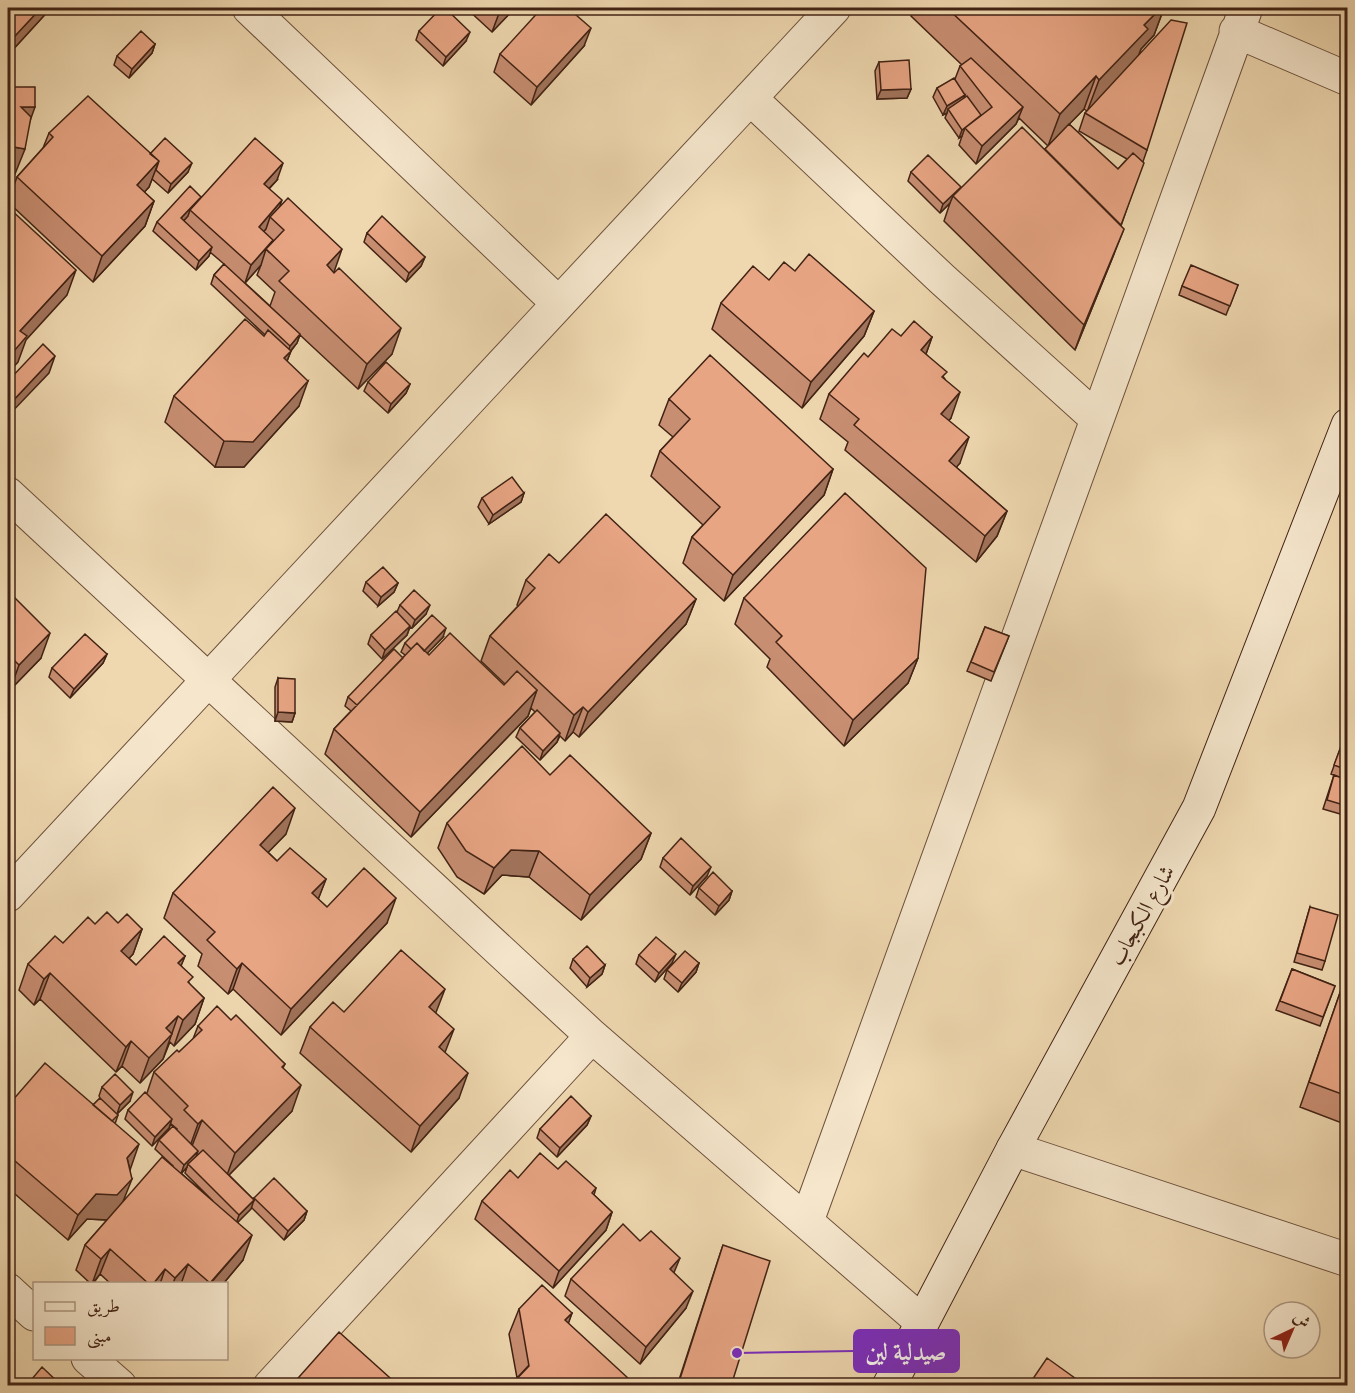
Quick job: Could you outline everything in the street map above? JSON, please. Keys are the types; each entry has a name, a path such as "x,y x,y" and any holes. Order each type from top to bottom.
{"street":[{"path":"249,8 558,303"},
{"path":"8,895 834,8"},
{"path":"807,1221 1241,19 1347,79"},
{"path":"750,98 942,279 1096,418"},
{"name":"شارع الكبجاب","path":"889,1386 1013,1149 1199,808 1347,424"},
{"path":"8,494 592,1036 922,1322"},
{"path":"270,1386 592,1036"},
{"path":"1013,1149 1347,1260"},
{"path":"8,1290 33,1313"},
{"path":"89,1360 120,1386"}],"building":[{"path":"8,8 41,8 14,37 8,31"},
{"path":"441,8 445,8 470,32 446,57 419,31"},
{"path":"542,8 568,8 591,28 537,87 500,54"},
{"path":"947,8 1161,8 1144,25 1148,29 1099,80 1096,76 1060,114"},
{"path":"1171,20 1187,23 1147,150 1085,113"},
{"path":"141,31 155,44 132,69 117,56"},
{"path":"971,58 1023,107 982,146 965,128 992,107 960,66"},
{"path":"909,60 911,89 881,90 879,62"},
{"path":"954,78 965,95 947,106 937,88"},
{"path":"8,87 35,87 35,107 21,107 31,117 25,149 8,146"},
{"path":"88,96 159,161 137,185 154,201 102,256 17,177 53,137 49,133"},
{"path":"967,96 981,115 962,130 948,109"},
{"path":"1069,124 1118,169 1133,153 1144,163 1121,225 1045,149"},
{"path":"1022,127 1124,229 1084,325 953,196"},
{"path":"165,138 192,163 171,184 156,170 159,161 150,154"},
{"path":"255,138 283,163 264,184 282,200 259,227 273,240 251,265 190,210"},
{"path":"928,155 961,187 943,204 911,172"},
{"path":"190,186 201,197 181,218 212,247 199,261 157,222"},
{"path":"288,198 342,249 327,265 334,273 339,268 401,328 367,364 279,281 289,271 266,249 284,230 270,217"},
{"path":"8,207 76,270 20,331 27,336 8,358"},
{"path":"382,216 425,257 409,273 367,233"},
{"path":"809,254 874,311 811,382 721,303 753,266 769,280 784,262 795,271"},
{"path":"224,264 300,334 290,346 214,275"},
{"path":"1191,265 1238,285 1230,306 1182,286"},
{"path":"245,319 264,336 268,330 291,351 284,358 308,381 253,442 224,441 174,396"},
{"path":"914,321 932,337 921,350 947,372 942,377 960,392 941,414 969,437 949,461 1007,511 985,536 854,425 859,419 829,394 864,353 868,357 892,329 901,336"},
{"path":"43,344 55,356 8,406 8,381"},
{"path":"710,355 833,469 733,575 692,537 720,507 660,451 690,419 669,399"},
{"path":"386,362 410,384 391,404 368,382"},
{"path":"512,477 524,493 493,515 482,498"},
{"path":"845,493 926,568 918,658 853,720 776,642 782,636 744,598"},
{"path":"606,514 696,599 588,712 583,707 574,715 490,636 535,588 526,580 549,554 559,563"},
{"path":"383,567 398,583 381,597 366,582"},
{"path":"414,590 430,605 415,620 400,605"},
{"path":"10,593 50,633 19,665 12,658 8,663 8,596"},
{"path":"396,611 410,626 385,650 371,635"},
{"path":"432,615 446,628 424,651 417,643 411,649 405,643"},
{"path":"985,627 1009,636 994,672 971,662"},
{"path":"450,633 504,685 517,671 537,690 420,812 334,729 417,643 429,655"},
{"path":"85,634 107,654 74,689 52,668"},
{"path":"394,649 403,658 357,705 348,697"},
{"path":"278,678 295,679 295,713 278,712"},
{"path":"537,710 560,733 543,751 520,728"},
{"path":"1343,741 1347,743 1347,770 1334,765"},
{"path":"522,746 550,775 570,755 651,833 590,895 539,851 511,850 494,868 466,851 447,823"},
{"path":"1334,775 1347,780 1347,806 1327,800"},
{"path":"273,787 295,808 260,845 277,861 290,848 326,879 312,893 327,907 364,868 396,898 291,1009 242,963 237,969 207,940 215,932 173,893"},
{"path":"681,838 711,867 693,886 663,858"},
{"path":"713,872 732,891 719,906 699,888"},
{"path":"1310,907 1338,915 1325,961 1297,953"},
{"path":"107,912 118,923 127,914 142,929 121,951 136,965 164,936 185,956 178,963 193,977 188,982 204,998 183,1020 178,1016 166,1028 172,1034 149,1058 131,1041 126,1047 50,973 44,979 28,964 55,936 63,943 88,917 95,924"},
{"path":"656,937 676,954 659,973 639,955"},
{"path":"587,946 605,965 590,978 573,959"},
{"path":"401,950 445,989 429,1007 454,1029 439,1047 468,1073 420,1126 310,1027 333,1002 344,1012"},
{"path":"685,951 699,963 682,983 667,970"},
{"path":"1292,969 1335,986 1323,1017 1280,1001"},
{"path":"1342,987 1347,989 1347,1096 1309,1082"},
{"path":"217,1006 231,1020 236,1015 285,1064 282,1067 301,1085 235,1153 202,1120 198,1124 184,1110 188,1106 154,1072 202,1030 198,1026"},
{"path":"45,1063 139,1144 127,1158 132,1179 117,1195 96,1194 78,1215 8,1155 11,1102"},
{"path":"115,1074 133,1092 120,1105 102,1087"},
{"path":"145,1092 172,1119 155,1137 128,1110"},
{"path":"571,1096 591,1116 560,1148 540,1129"},
{"path":"100,1098 118,1115 112,1121 93,1105"},
{"path":"173,1126 198,1151 184,1165 159,1140"},
{"path":"203,1150 254,1200 239,1215 188,1164"},
{"path":"540,1153 558,1169 566,1161 596,1188 592,1193 612,1212 559,1271 482,1201 510,1170 518,1178"},
{"path":"162,1157 252,1235 211,1282 188,1264 175,1278 165,1269 155,1282 147,1282 110,1249 101,1259 85,1245"},
{"path":"274,1178 307,1211 288,1231 254,1198"},
{"path":"623,1224 640,1241 651,1231 680,1258 670,1269 693,1291 646,1347 571,1279"},
{"path":"723,1245 770,1261 731,1386 680,1386 678,1385"},
{"path":"542,1285 572,1313 565,1320 629,1379 623,1386 510,1386 529,1366 519,1309"},
{"path":"339,1332 399,1386 291,1386"},
{"path":"1047,1358 1086,1386 1028,1386"},
{"path":"42,1367 62,1386 26,1386"}],"place":[{"name":"صيدلية لين","path":"737,1353"}]}
